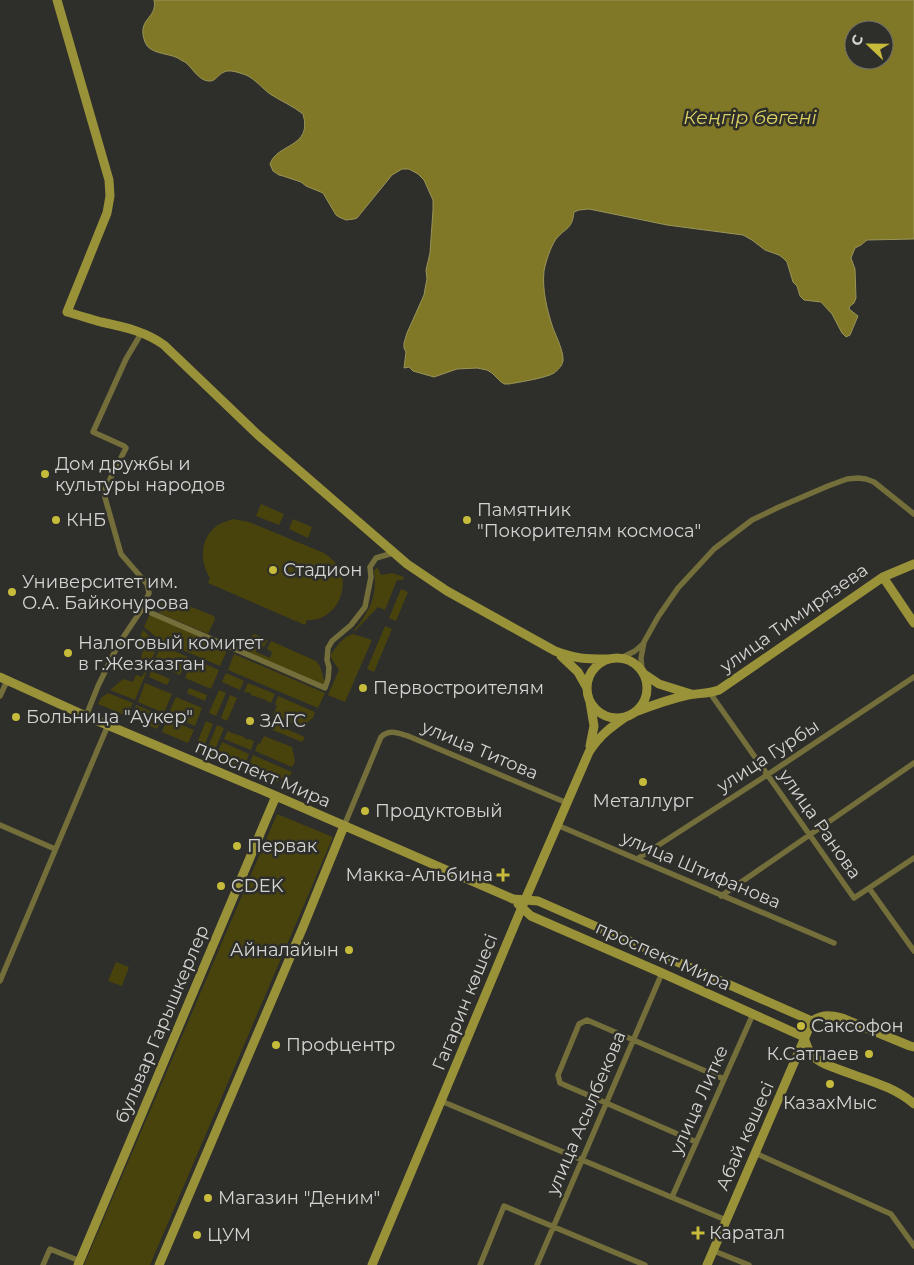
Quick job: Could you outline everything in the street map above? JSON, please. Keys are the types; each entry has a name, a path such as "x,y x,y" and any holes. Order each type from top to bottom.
{"street":[{"path":"57,0 109,180 110,196 107,213 66,312 142,332 154,338 258,435 393,553 446,591 555,651 585,660 621,658 634,662 643,672 659,684 691,694"},
{"path":"86,716 118,645 142,609 149,594 147,584 120,554 104,494 126,448 93,432 126,359 142,332"},
{"path":"621,658 635,651 644,642 658,616 678,588 714,548 752,520 828,486 858,478 874,482 914,514"},
{"path":"142,609 325,688 329,667 327,660 328,648 332,641 351,625 365,607 371,578 370,566 376,558 393,553"},
{"name":"улица Тимирязева","path":"691,694 710,693 719,690 882,577 914,564"},
{"path":"882,577 914,623"},
{"path":"589,752 598,739 614,724 643,704 647,694 647,683 641,658 644,642"},
{"path":"555,651 573,666 587,689 594,726 589,752"},
{"path":"587,689 592,671 608,659"},
{"name":"улица Гурбы","path":"637,859 914,677"},
{"path":"0,696 3,679"},
{"name":"проспект Мира","path":"3,679 513,899 523,904 531,916 804,1037"},
{"name":"улица Ранова","path":"710,693 854,898 869,888"},
{"path":"590,700 597,710 608,716 621,718 662,702 691,694"},
{"path":"0,981 108,725"},
{"name":"улица Титова","path":"344,826 381,737 388,732 408,736 567,803"},
{"name":"Гагарин көшесі","path":"372,1265 523,904 589,752"},
{"path":"721,896 914,763"},
{"name":"бульвар Гарышкерлер","path":"79,1263 276,796"},
{"path":"0,825 55,849"},
{"name":"улица Штифанова","path":"557,825 834,943"},
{"path":"159,1265 344,826"},
{"path":"914,858 869,888 914,951"},
{"name":"проспект Мира","path":"523,904 538,901 812,1020"},
{"name":"улица Асылбекова","path":"537,1265 662,973"},
{"name":"улица Литке","path":"672,1198 753,1014"},
{"path":"812,1020 832,1015 914,1047"},
{"path":"696,1142 560,1083 558,1075 579,1024 587,1020 724,1079"},
{"name":"Абай көшесі","path":"707,1265 812,1020"},
{"path":"804,1037 808,1048 822,1063 905,1096 914,1104"},
{"path":"441,1102 726,1220"},
{"path":"755,1153 891,1214 914,1246"},
{"path":"480,1265 504,1206 645,1265"},
{"path":"43,1265 50,1249 79,1263"},
{"path":"714,1251 749,1265"}],"shaded area":[{"path":"261,504 284,514 279,525 256,516"},
{"path":"233,519 249,522 324,553 334,561 340,570 343,588 337,604 331,611 316,619 307,620 305,625 208,583 210,578 206,571 203,557 205,543 212,530 218,525"},
{"path":"293,519 312,527 308,538 289,529"},
{"path":"377,567 381,575 392,573 404,577 403,580 397,580 385,610 378,607 355,631 371,603 375,588 374,571"},
{"path":"401,589 408,592 396,621 389,618"},
{"path":"169,598 214,616 215,619 208,634 159,613 162,602"},
{"path":"152,615 226,648 201,639 227,650 220,666 161,641 144,627 149,616"},
{"path":"385,626 392,629 374,672 367,669"},
{"path":"143,630 158,644 135,700 110,690 123,679 133,682 136,675 142,677 147,667 139,664 143,651 138,643"},
{"path":"255,634 268,640 264,647 258,645 256,652 270,658 272,652 267,649 271,641 316,661 320,666 325,683 323,685 247,652 246,649 252,636"},
{"path":"353,634 372,640 345,702 328,695 339,670 330,656 342,640"},
{"path":"161,645 188,657 180,675 153,664"},
{"path":"234,654 325,693 318,708 228,670"},
{"path":"193,659 219,670 211,689 185,678"},
{"path":"151,671 170,679 167,685 149,677"},
{"path":"226,673 244,681 240,690 222,682"},
{"path":"145,683 172,694 164,713 138,702"},
{"path":"248,683 275,694 271,703 251,695 251,693 244,692"},
{"path":"189,688 207,695 205,701 187,693"},
{"path":"219,690 226,693 216,716 209,713"},
{"path":"108,693 133,703 127,716 98,704 101,698"},
{"path":"230,695 237,698 227,721 221,718"},
{"path":"278,696 315,712 313,718 301,727 273,715 277,706 275,704"},
{"path":"176,697 202,708 195,726 168,715"},
{"path":"136,705 163,716 157,729 131,718"},
{"path":"167,719 194,730 188,743 162,732"},
{"path":"206,721 213,724 202,751 195,748"},
{"path":"270,722 305,737 302,742 268,728"},
{"path":"217,725 224,728 213,755 206,752"},
{"path":"228,730 254,741 251,750 224,739"},
{"path":"264,736 292,747 295,762 292,767 255,751 258,743 260,744"},
{"path":"222,742 249,754 244,768 216,756"},
{"path":"253,755 292,772 288,780 280,778 278,782 247,769"},
{"path":"277,814 333,837 150,1265 84,1265"},
{"path":"116,962 129,967 122,986 108,981"}],"water":[{"name":"Кеңгір бөгені","path":"154,0 914,0 914,239 867,240 855,248 851,258 855,269 856,298 849,309 858,316 850,335 846,337 832,314 821,302 804,300 800,296 797,286 793,282 787,262 783,258 765,250 743,235 667,225 589,209 579,210 574,212 572,222 568,228 556,239 548,255 544,271 544,293 547,307 563,357 562,365 557,371 533,380 504,384 487,370 477,368 457,369 434,377 413,371 409,367 404,368 406,352 404,343 424,295 427,279 426,270 430,253 433,210 433,200 424,180 409,169 402,169 392,175 357,218 346,220 339,217 323,193 301,182 279,175 273,171 270,164 274,157 293,144 303,133 305,125 303,114 270,94 246,75 226,71 213,80 204,80 185,62 174,56 150,49 145,42 143,28 153,11"}],"place":[{"name":"Дом дружбы и культуры народов","path":"45,474"},
{"name":"КНБ","path":"56,520"},
{"name":"Памятник \"Покорителям космоса\"","path":"467,520"},
{"name":"Стадион","path":"273,570"},
{"name":"Университет им. О.А. Байконурова","path":"12,592"},
{"name":"Налоговый комитет в г.Жезказган","path":"68,653"},
{"name":"Первостроителям","path":"363,688"},
{"name":"Больница \"Аукер\"","path":"16,717"},
{"name":"ЗАГС","path":"250,721"},
{"name":"Металлург","path":"643,782"},
{"name":"Продуктовый","path":"365,811"},
{"name":"Первак","path":"237,846"},
{"name":"Макка-Альбина","path":"503,875"},
{"name":"CDEK","path":"221,886"},
{"name":"Айналайын","path":"349,950"},
{"name":"Саксофон","path":"801,1026"},
{"name":"Профцентр","path":"276,1045"},
{"name":"К.Сатпаев","path":"869,1054"},
{"name":"КазахМыс","path":"830,1084"},
{"name":"Магазин \"Деним\"","path":"208,1198"},
{"name":"Каратал","path":"698,1233"},
{"name":"ЦУМ","path":"197,1235"}]}
